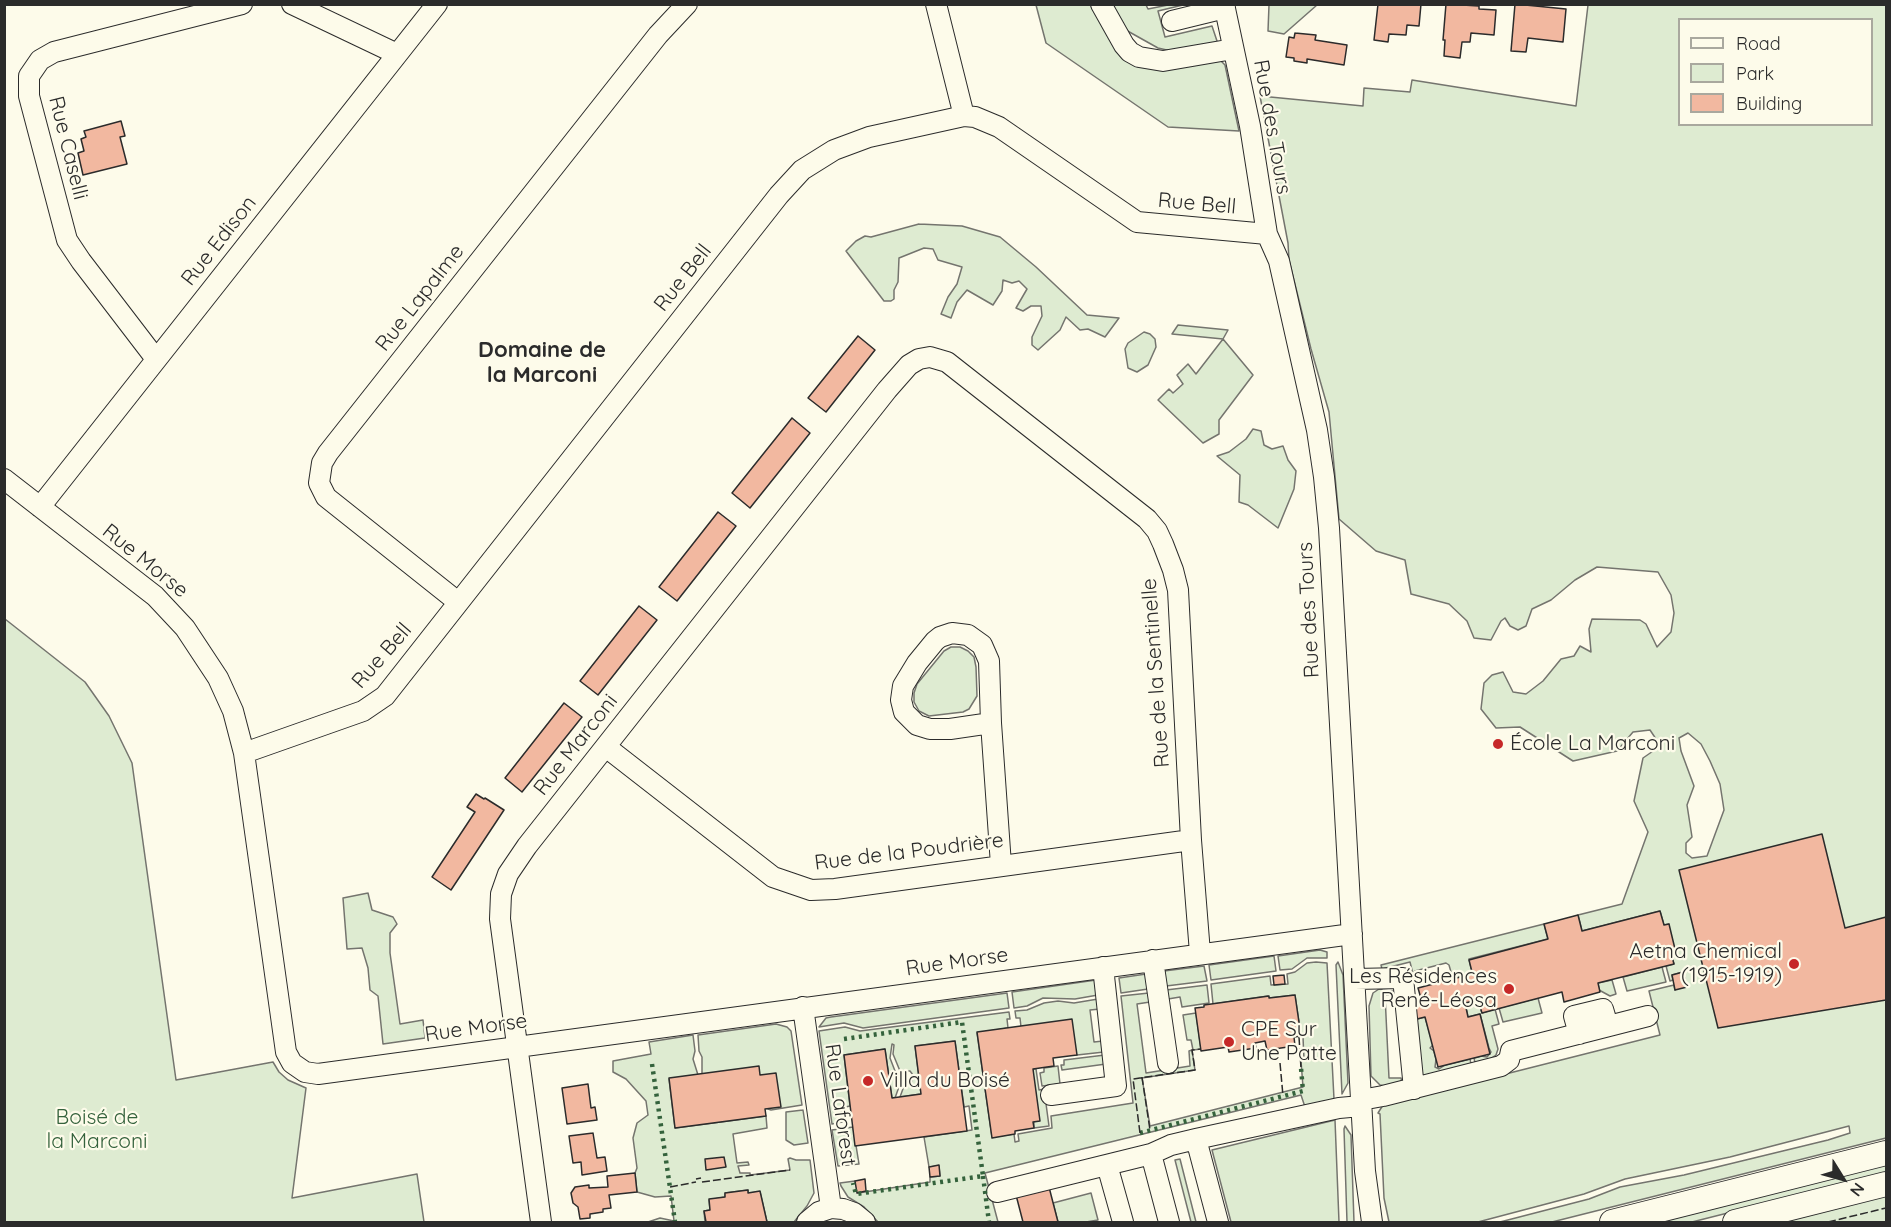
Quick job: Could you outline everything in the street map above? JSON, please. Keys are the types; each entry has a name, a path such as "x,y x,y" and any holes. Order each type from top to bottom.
{"main road":[{"path":"1612,1222 1887,1153"},
{"path":"1734,1222 1887,1184"}],"street":[{"name":"Rue Caselli","path":"156,359 67,240 29,96 29,76 40,60 54,52 242,4"},
{"path":"292,4 398,54"},
{"name":"Rue Edison","path":"40,507 437,4"},
{"name":"Rue Lapalme","path":"458,602 328,500 321,491 319,483 322,463 658,35 687,4"},
{"path":"936,4 964,116"},
{"path":"1101,4 1124,45 1139,57 1163,61 1233,49"},
{"path":"1172,21 1225,6"},
{"name":"Rue des Tours","path":"1225,6 1250,126 1267,234 1279,261 1317,430 1323,469 1329,528 1365,1171 1372,1222"},
{"name":"Rue Bell","path":"244,753 363,711 389,691 779,195 798,174 828,153 854,142 964,116 982,119 999,127 1137,222 1267,234"},
{"name":"Rue de la Sentinelle","path":"903,371 914,361 924,357 935,357 947,362 1147,519 1157,531 1173,570 1178,590 1191,840 1200,953"},
{"name":"Rue Marconi","path":"541,1222 500,918 503,887 516,861 903,371"},
{"name":"Rue Morse","path":"4,479 155,596 179,620 198,645 218,678 233,711 244,753 286,1052 292,1063 305,1072 318,1074 1352,934"},
{"path":"991,723 950,729 930,729 911,721 904,712 901,700 903,686 917,663 940,637 952,633 964,634 977,641 986,651 991,667 991,723 1001,865"},
{"name":"Rue de la Poudrière","path":"606,747 773,877 804,888 835,889 1191,840"},
{"path":"1153,960 1168,1063"},
{"path":"1051,1095 1116,1086 1103,967"},
{"path":"1355,979 1403,978 1414,1089"},
{"name":"Rue Laforest","path":"803,1007 831,1208"},
{"path":"997,1192 1151,1154 1171,1145 1361,1103 1501,1066 1509,1060 1511,1051 1648,1016"},
{"path":"1196,1139 1218,1222"},
{"path":"1151,1154 1169,1222"},
{"path":"1107,1165 1123,1222"},
{"path":"807,1222 819,1212 831,1208 854,1213 865,1222"}],"green space":[{"path":"1269,4 1317,5 1284,34 1268,31"},
{"path":"1036,5 1094,5 1118,49 1221,61 1225,65 1239,131 1168,127 1046,43"},
{"path":"1110,5 1146,5 1148,9 1183,5 1158,11 1165,37 1212,26 1218,44 1171,51 1158,48 1124,29"},
{"path":"1588,5 1886,5 1886,1138 1552,1222 1500,1222 1589,1199 1620,1187 1684,1175 1828,1140 1850,1133 1849,1126 1730,1157 1625,1179 1584,1194 1478,1222 1389,1222 1384,1198 1380,1114 1378,1113 1383,1105 1660,1035 1649,991 1674,985 1675,990 1683,972 1672,975 1673,980 1670,981 1666,966 1674,964 1670,950 1669,924 1664,925 1660,911 1582,931 1578,915 1622,904 1648,832 1634,801 1643,758 1656,749 1656,739 1650,730 1633,732 1617,751 1573,761 1520,727 1496,728 1481,709 1484,683 1492,675 1503,672 1513,692 1526,694 1543,681 1561,659 1574,656 1580,646 1591,652 1589,629 1592,619 1640,620 1646,624 1657,647 1671,632 1674,613 1671,595 1658,572 1597,567 1575,580 1551,600 1532,609 1526,626 1518,630 1510,626 1505,618 1491,640 1474,638 1467,621 1449,604 1411,594 1405,560 1376,551 1339,519 1329,412 1289,260 1288,243 1260,96 1363,106 1364,88 1410,92 1412,80 1576,106","holes":["1688,733 1701,744 1720,784 1724,810 1707,856 1692,858 1686,853 1686,843 1692,837 1687,805 1694,786 1681,751 1679,738"]},
{"path":"919,224 962,226 1000,237 1087,315 1119,318 1105,337 1088,329 1080,330 1066,317 1060,330 1038,350 1032,345 1032,337 1042,316 1041,306 1031,306 1023,311 1016,308 1027,289 1019,281 1012,283 1003,280 1002,291 993,305 967,290 957,302 951,318 941,314 948,297 957,284 962,267 938,260 933,249 924,248 899,258 898,282 894,290 894,299 884,301 846,251 865,236 871,237"},
{"path":"1178,325 1228,330 1223,339 1172,334"},
{"path":"1144,332 1155,339 1156,347 1148,365 1137,372 1128,368 1125,349 1128,343"},
{"path":"1223,339 1253,375 1219,420 1219,434 1203,443 1158,400 1169,389 1173,393 1183,384 1177,375 1188,364 1196,374"},
{"path":"1253,429 1261,431 1264,445 1272,449 1283,446 1288,460 1296,471 1294,489 1278,528 1248,505 1239,502 1240,475 1217,456 1229,452 1246,439"},
{"name":"Boisé de la Marconi","path":"5,619 85,682 109,716 132,763 176,1080 273,1062 288,1080 306,1088 292,1198 417,1174 424,1222 5,1222"},
{"path":"951,647 960,647 974,657 977,696 969,709 963,712 929,716 919,711 914,702 914,693 917,684 944,651"},
{"path":"368,893 372,910 393,917 397,924 390,933 390,953 400,1024 423,1020 425,1038 383,1044 378,996 370,990 368,968 362,948 347,949 343,898"},
{"path":"1544,924 1548,939 1469,959 1472,972 1468,975 1453,979 1449,965 1446,963 1415,971 1413,974 1410,962 1382,969 1381,965"},
{"path":"1320,950 1327,952 1327,958 1307,958 1292,969 1280,970 1278,956"},
{"path":"1274,956 1276,971 1211,980 1209,965"},
{"path":"1338,962 1343,975 1348,1083 1342,1094 1336,965"},
{"path":"1307,963 1327,963 1334,1099 1305,1107 1301,1095 985,1173 998,1222 878,1222 864,1207 848,1197 841,1186 840,1183 855,1181 858,1193 930,1182 930,1177 940,1176 939,1166 929,1167 924,1137 972,1130 969,1106 964,1107 955,1041 915,1046 921,1094 900,1097 904,1086 910,1085 913,1075 910,1071 900,1071 893,1054 894,1045 892,1044 890,1058 900,1084 895,1098 892,1098 885,1049 844,1055 850,1106 841,1108 842,1122 832,1124 819,1031 845,1027 860,1031 1009,1012 1008,1028 977,1033 992,1137 1014,1134 1015,1142 1019,1141 1018,1134 1052,1128 1051,1116 1133,1103 1121,996 1149,993 1150,1002 1137,1004 1146,1073 1190,1066 1189,1051 1192,1050 1195,1070 1142,1078 1150,1126 1303,1087 1301,1061 1304,1060 1303,1037 1295,995 1269,998 1268,996 1213,1004 1211,984 1270,976 1271,985 1288,984 1287,974 1295,972"},
{"path":"1204,966 1207,981 1166,986 1164,971"},
{"path":"1662,967 1666,982 1627,991 1623,977"},
{"path":"1146,974 1148,989 1121,993 1119,978"},
{"path":"1096,980 1098,995 1075,999 1043,998 1027,1006 1014,1008 1012,992"},
{"path":"1612,980 1616,994 1610,996 1599,990 1598,983"},
{"path":"1207,985 1209,1003 1182,1007 1180,997 1168,999 1166,990"},
{"path":"1379,989 1398,992 1385,995 1389,1078 1401,1078 1402,1082 1385,1086 1380,1085 1371,1076 1369,1006 1373,993"},
{"path":"1007,993 1009,1008 863,1028 844,1023 819,1027 826,1018 831,1017"},
{"path":"1538,998 1542,1013 1503,1022 1499,1008"},
{"path":"1098,999 1100,1009 1090,1010 1094,1042 1103,1041 1104,1052 1077,1055 1021,1027 1020,1018 1016,1018 1015,1011 1027,1010 1044,1003 1058,1001 1074,1003"},
{"path":"1478,1000 1482,1013 1495,1009 1499,1024 1492,1026 1498,1049 1496,1055 1490,1059 1475,1063 1474,1058 1487,1057 1491,1052 1480,1014 1468,1017 1465,1003"},
{"path":"1196,1013 1201,1049 1193,1050 1191,1040 1187,1040 1183,1015"},
{"path":"1425,1017 1433,1045 1430,1048 1434,1051 1436,1059 1435,1067 1439,1069 1445,1065 1470,1059 1471,1064 1423,1076 1421,1074 1417,1019"},
{"path":"776,1024 787,1027 791,1031 802,1105 768,1109 760,1075 702,1074 698,1035"},
{"path":"693,1035 695,1051 693,1059 698,1075 669,1079 675,1128 766,1116 767,1128 733,1134 737,1163 748,1162 749,1165 738,1166 740,1173 750,1173 750,1175 790,1170 788,1159 790,1158 810,1160 814,1193 794,1222 767,1222 760,1192 748,1193 748,1190 725,1193 725,1197 709,1200 710,1210 704,1211 705,1222 648,1222 660,1218 674,1221 671,1196 655,1197 637,1192 633,1138 637,1123 648,1115 646,1101 626,1079 613,1072 613,1061 651,1054 649,1042"},
{"path":"1105,1055 1106,1064 1062,1070 1061,1065 1064,1065 1064,1060"},
{"path":"1058,1066 1060,1084 1042,1086 1040,1073 1044,1072 1044,1068"},
{"path":"1033,1069 1036,1069 1039,1090 1044,1089 1049,1126 1034,1128"},
{"path":"803,1110 808,1143 794,1145 786,1140 786,1112"},
{"path":"1335,1120 1339,1222 1231,1222 1212,1150"},
{"path":"1345,1126 1351,1135 1354,1222 1347,1222"},
{"path":"853,1127 859,1164 838,1166 832,1130"},
{"path":"1180,1159 1196,1222 1191,1222 1175,1160"},
{"path":"1886,1163 1886,1173 1692,1222 1653,1222"},
{"path":"1091,1193 1098,1220 1058,1222 1053,1203"},
{"path":"1886,1195 1886,1222 1776,1222"}],"building":[{"path":"1378,4 1421,4 1419,26 1407,25 1406,35 1389,34 1388,42 1374,40"},
{"path":"1446,4 1479,6 1479,9 1496,10 1494,35 1471,33 1470,42 1462,42 1460,58 1444,56"},
{"path":"1515,4 1566,9 1563,42 1528,38 1526,52 1511,51"},
{"path":"1295,33 1316,35 1315,40 1347,45 1344,65 1307,59 1307,63 1286,57 1289,37 1294,38"},
{"path":"121,121 125,136 120,137 127,164 83,175 78,153 84,151 81,139 86,137 84,131"},
{"path":"858,336 875,350 826,412 808,398"},
{"path":"792,418 810,433 750,508 732,493"},
{"path":"718,512 736,526 677,601 659,587"},
{"path":"639,606 657,620 598,695 580,681"},
{"path":"564,703 582,717 522,792 505,778"},
{"path":"476,794 504,810 451,890 432,877 475,812 467,807"},
{"name":"Aetna Chemical (1915-1919)","path":"1822,834 1845,928 1886,917 1886,1000 1718,1028 1679,870"},
{"name":"Les Résidences René-Léosa","path":"1660,911 1664,925 1669,924 1675,949 1670,950 1674,964 1598,983 1600,992 1564,1002 1562,992 1482,1013 1478,1000 1465,1003 1468,1017 1480,1014 1490,1054 1438,1067 1425,1017 1417,1019 1412,1004 1422,1002 1418,988 1468,975 1472,972 1469,960 1548,939 1544,924 1578,915 1582,931"},
{"path":"1683,972 1687,987 1675,990 1672,975"},
{"path":"1284,975 1285,984 1274,985 1273,976"},
{"path":"1295,995 1301,1036 1294,1037 1295,1046 1267,1050 1265,1041 1255,1043 1256,1048 1229,1052 1228,1047 1201,1051 1195,1008 1269,996 1269,998"},
{"path":"1072,1019 1077,1055 1053,1058 1054,1066 1033,1069 1040,1121 1033,1122 1034,1128 992,1138 977,1032"},
{"name":"Villa du Boisé","path":"955,1041 967,1131 855,1146 844,1055 885,1049 892,1098 921,1094 915,1046"},
{"path":"759,1066 760,1075 776,1073 781,1107 765,1109 766,1116 675,1128 669,1078"},
{"path":"588,1084 591,1108 595,1107 597,1120 567,1124 562,1088"},
{"path":"593,1133 597,1158 605,1157 607,1171 582,1175 581,1162 573,1163 569,1136"},
{"path":"724,1157 726,1167 706,1170 705,1159"},
{"path":"939,1165 940,1176 930,1177 929,1167"},
{"path":"635,1173 637,1192 609,1195 611,1208 590,1214 590,1218 580,1219 578,1207 573,1203 571,1193 575,1187 589,1185 589,1188 608,1187 607,1176"},
{"path":"865,1179 866,1191 857,1193 855,1181"},
{"path":"1049,1187 1058,1222 1023,1222 1016,1195"},
{"path":"748,1190 748,1193 760,1191 767,1222 706,1222 704,1211 710,1210 709,1199 725,1197 725,1193"}],"hedge":[{"path":"844,1039 962,1022 983,1176 856,1194 853,1183"},
{"path":"652,1064 675,1222"},
{"path":"1140,1133 1303,1091 1301,1068"},
{"path":"983,1176 989,1222"}],"fence":[{"path":"1299,1037 1301,1068"},
{"path":"1140,1133 1133,1079 1195,1070 1192,1050 1201,1049"},
{"path":"1280,1063 1283,1096"},
{"path":"1142,1077 1150,1130"},
{"path":"702,1182 790,1170"},
{"path":"696,1179 701,1178"},
{"path":"670,1187 696,1182"},
{"path":"1828,1222 1886,1208"}],"place":[{"name":"École La Marconi","path":"1498,744"},
{"name":"Aetna Chemical (1915-1919)","path":"1794,964"},
{"name":"Les Résidences René-Léosa","path":"1509,989"},
{"name":"CPE Sur Une Patte","path":"1229,1042"},
{"name":"Villa du Boisé","path":"868,1081"}],"district":[{"name":"Domaine de la Marconi","path":"542,362"}]}
